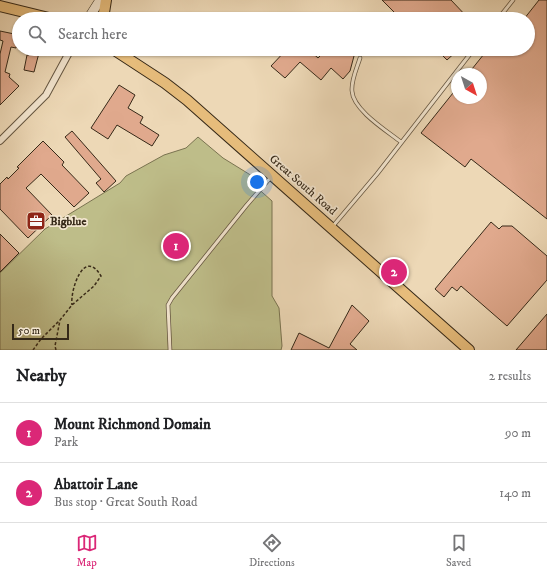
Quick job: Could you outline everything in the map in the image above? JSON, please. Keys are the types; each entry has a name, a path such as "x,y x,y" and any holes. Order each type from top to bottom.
{"main road":[{"path":"88,12 92,0"},
{"path":"91,12 100,0"},
{"path":"103,12 106,0"},
{"path":"0,6 24,12"},
{"name":"Great South Road","path":"124,56 165,83 187,100 469,350"}],"street":[{"path":"0,141 46,95 67,56"}],"lane":[{"path":"504,12 513,0"},
{"path":"331,228 469,56"},
{"path":"360,58 352,84 352,92 355,102 362,111 401,142"},
{"path":"170,350 168,305 172,298 272,176"}],"path":[{"path":"33,350 41,339 72,306 94,286 101,276 96,269 86,267 80,271 71,301 72,306"},
{"path":"56,350 60,320"}],"shaded area":[{"path":"198,137 223,158 257,179 254,185 272,201 272,296 279,308 281,350 0,350 0,273 45,229 120,183 126,176 164,155 186,148"}],"building":[{"path":"382,0 451,0 462,12 394,12"},
{"path":"539,0 547,0 547,219 471,159 465,167 421,133 451,96 451,104 487,104 487,68 473,68 482,56 535,56 535,12 530,12"},
{"path":"0,31 12,34 12,47 5,72 10,74 9,77 19,86 0,105 0,54 3,41 0,40"},
{"path":"27,56 38,56 34,72 24,70"},
{"path":"280,56 316,56 318,58 320,56 354,56 350,71 343,79 331,68 321,80 300,62 285,78 271,66"},
{"path":"443,56 451,56 447,60"},
{"path":"119,85 135,95 128,108 143,117 140,123 159,135 152,146 117,125 108,139 91,128"},
{"path":"72,131 116,181 104,192 96,183 101,179 65,137"},
{"path":"43,141 64,162 62,165 89,193 74,207 41,174 26,188 52,215 28,238 0,209 0,184 7,177 8,179 19,168 17,167"},
{"path":"491,222 499,229 502,226 512,226 547,256 547,280 507,326 461,286 457,291 452,287 444,297 435,289"},
{"path":"0,234 19,253 0,272"},
{"path":"352,305 369,321 350,344 357,350 291,350 299,333 329,348"},
{"path":"547,314 547,350 516,350"}],"place":[{"name":"Bigblue","path":"36,221"},
{"name":"Mount Richmond Domain","path":"176,246"},
{"name":"Abattoir Lane","path":"394,272"}]}
